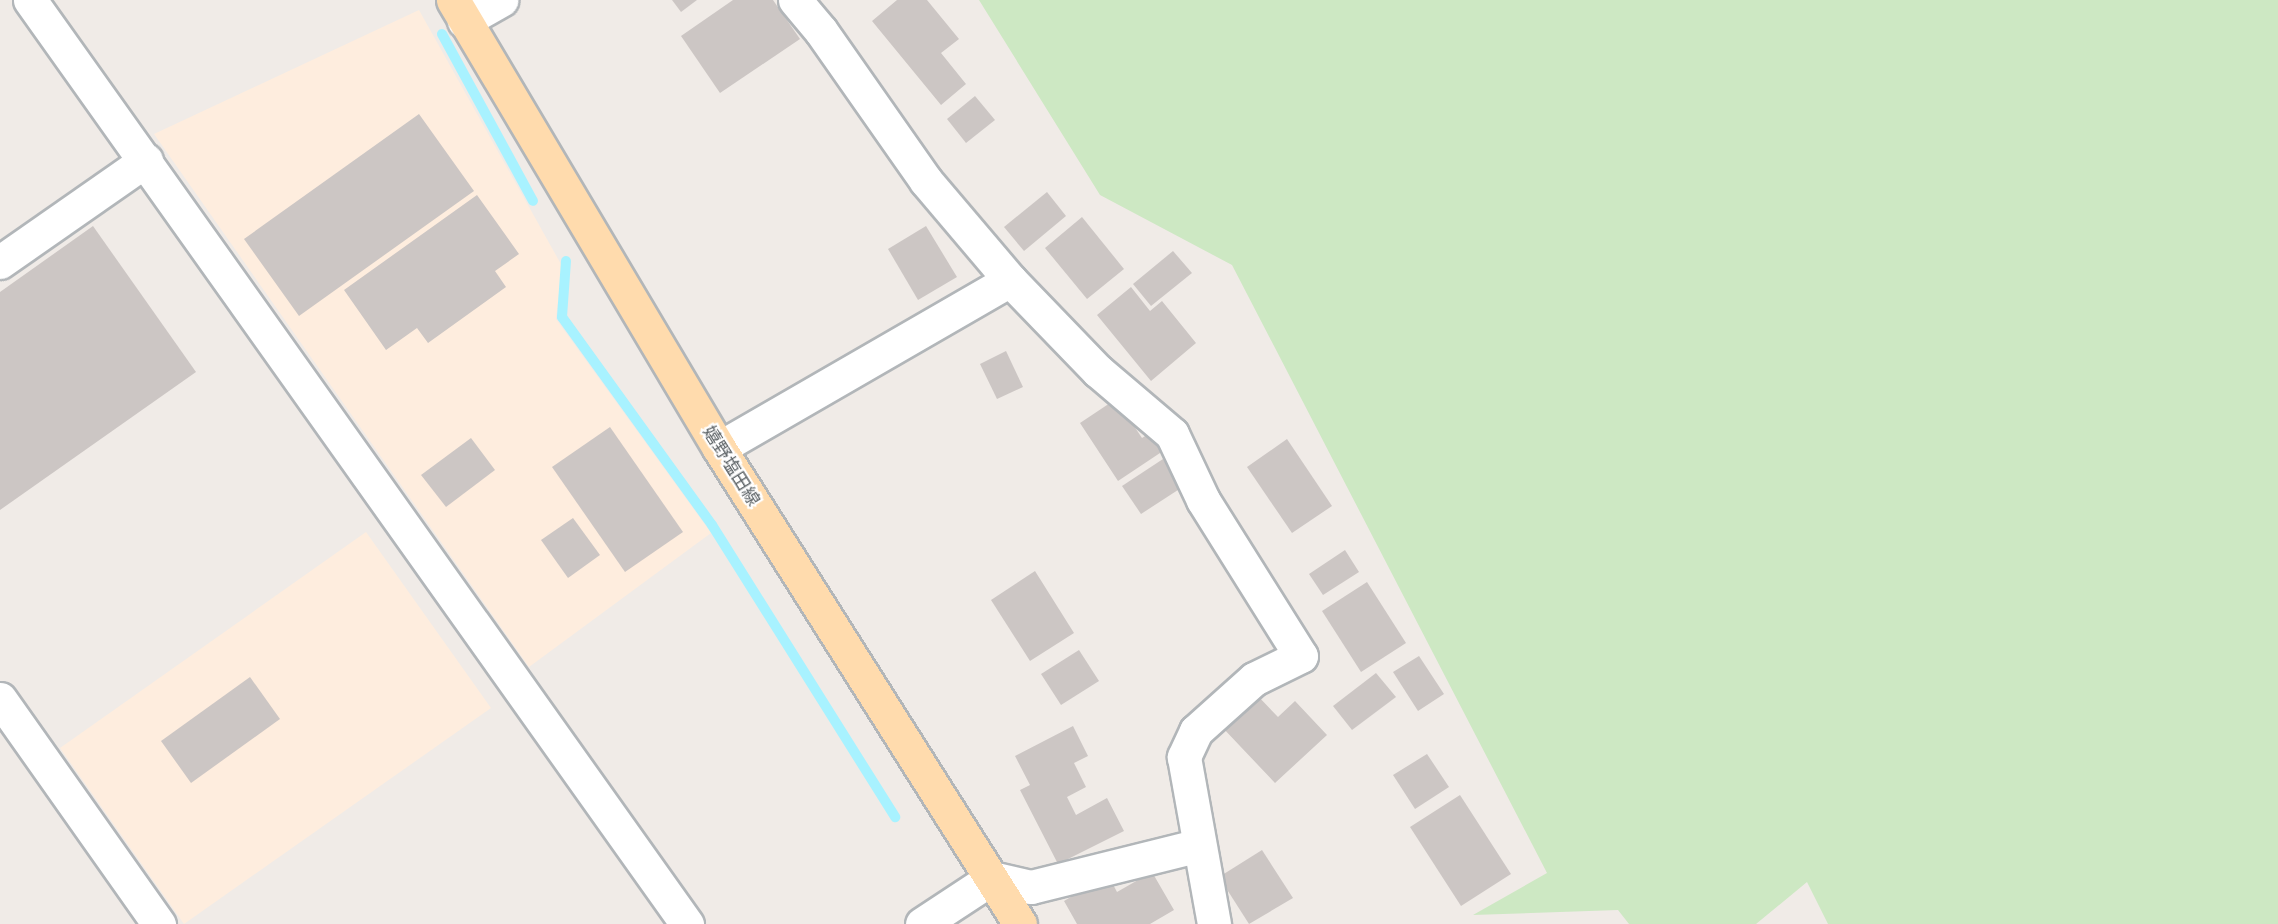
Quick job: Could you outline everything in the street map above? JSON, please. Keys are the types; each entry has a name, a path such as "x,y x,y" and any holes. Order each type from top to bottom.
{"main road":[{"name":"嬉野塩田線","path":"459,11 719,448 1020,924"}],"street":[{"path":"30,0 146,160 687,924"},
{"path":"459,11 501,0"},
{"path":"795,0 821,31 926,181 1010,280 1098,371 1172,434 1203,500 1301,656 1254,679 1196,731 1184,757 1214,924"},
{"path":"0,262 146,160"},
{"path":"719,448 1010,280"},
{"path":"0,699 159,924"},
{"path":"922,924 992,878 1031,887 1200,845"}],"shaded area":[{"path":"419,10 562,266 556,319 711,533 529,667 154,134"},
{"path":"366,532 491,708 184,924 60,748"}],"green space":[{"path":"979,0 2278,0 2278,924 1828,924 1807,882 1756,924 1629,924 1618,910 1473,915 1547,873 1232,265 1100,195"}],"building":[{"path":"672,0 697,0 681,12"},
{"path":"733,0 773,0 800,39 720,93 681,36"},
{"path":"897,0 927,0 959,39 941,53 966,84 941,105 872,21"},
{"path":"975,96 995,120 966,143 947,119"},
{"path":"419,114 474,191 299,316 244,239"},
{"path":"1047,192 1066,216 1024,251 1004,227"},
{"path":"477,195 519,254 495,271 506,287 428,343 417,328 386,350 344,290"},
{"path":"1082,217 1124,269 1087,299 1045,248"},
{"path":"93,226 196,372 0,510 0,292"},
{"path":"926,226 957,277 918,300 888,249"},
{"path":"1173,251 1192,273 1151,306 1133,284"},
{"path":"1131,287 1150,311 1162,301 1196,343 1151,381 1097,315"},
{"path":"1006,351 1023,387 997,399 980,364"},
{"path":"1116,399 1142,438 1150,433 1163,451 1118,481 1080,423"},
{"path":"610,427 683,532 625,572 552,467"},
{"path":"471,438 495,470 446,507 421,475"},
{"path":"1287,439 1332,506 1292,533 1247,467"},
{"path":"1163,459 1181,488 1141,514 1122,486"},
{"path":"573,518 600,555 568,578 541,540"},
{"path":"1345,550 1359,572 1323,595 1309,574"},
{"path":"1035,571 1074,633 1030,661 991,600"},
{"path":"1367,582 1406,643 1361,672 1322,611"},
{"path":"1079,650 1099,681 1061,705 1041,674"},
{"path":"1419,656 1444,694 1418,711 1393,672"},
{"path":"1376,673 1396,697 1352,730 1333,706"},
{"path":"250,677 280,719 191,783 161,741"},
{"path":"1256,694 1278,717 1295,701 1327,735 1275,783 1222,727"},
{"path":"1073,726 1088,756 1074,763 1086,787 1067,797 1076,815 1107,798 1124,831 1058,864 1020,790 1030,785 1015,756"},
{"path":"1427,754 1449,787 1415,809 1393,775"},
{"path":"1460,795 1511,874 1461,906 1410,827"},
{"path":"1262,850 1293,898 1249,924 1219,877"},
{"path":"1152,872 1174,910 1150,924 1077,924 1064,901 1108,875 1117,892"}],"waterway":[{"path":"442,34 533,201"},
{"path":"566,261 562,317 712,525 895,817"}]}
